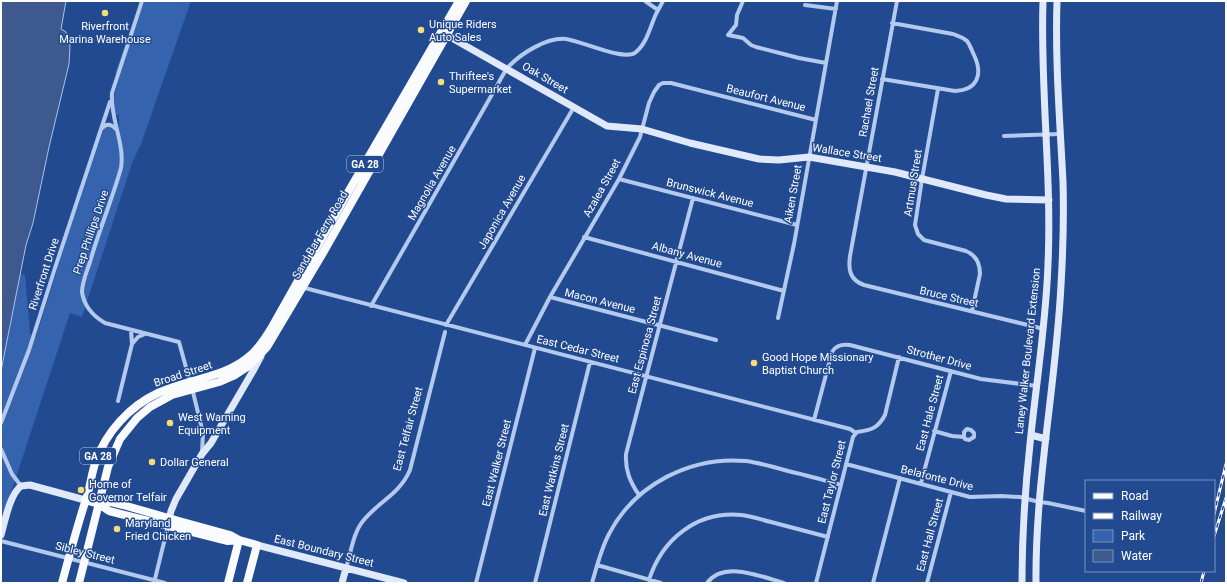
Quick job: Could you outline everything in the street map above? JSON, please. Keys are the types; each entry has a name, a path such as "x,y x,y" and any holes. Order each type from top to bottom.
{"main road":[{"name":"Sand Bar Ferry Road","path":"444,33 459,1"},
{"name":"Sand Bar Ferry Road","path":"262,354 270,343 299,286 444,33 466,1"},
{"name":"Laney Walker Boulevard Extension","path":"1022,583 1025,498 1044,329 1048,263 1049,200 1043,56 1043,1"},
{"path":"1036,583 1040,502 1056,355 1063,241 1063,184 1057,62 1057,1"},
{"name":"Oak Street","path":"444,33 607,126 642,129"},
{"name":"Wallace Street","path":"642,129 711,148 759,159 779,160 809,157 895,172 922,180 1006,199 1049,200"},
{"path":"1048,183 1063,184"},
{"name":"Sand Bar Ferry Road","path":"272,327 299,286"},
{"path":"1045,314 1059,314"},
{"name":"Broad Street","path":"78,583 108,467 120,439 142,414 157,403 240,364 253,354 272,327"},
{"path":"1041,353 1056,355"},
{"path":"169,522 173,505 202,454 211,443 262,354"},
{"name":"Broad Street","path":"62,583 99,453 111,433 123,418 138,405 158,393 174,387 219,382 235,375 249,366 262,354"},
{"path":"1031,435 1046,439"},
{"path":"1,535 13,497 21,486"},
{"name":"East Boundary Street","path":"21,486 30,486 85,500 99,504 109,511 169,522 228,540 239,540 404,583"},
{"path":"228,583 239,540"},
{"path":"247,583 257,545"},
{"path":"1022,566 1036,567"},
{"name":"East Telfair Street","path":"342,583 346,568"}],"street":[{"name":"Prep Phillips Drive","path":"142,1 114,86 111,100 122,154 121,168 93,250 82,292 88,307 95,317 105,323 179,342 203,433 202,454"},
{"path":"645,1 658,10 663,1"},
{"path":"743,1 737,15 736,25 728,36 743,38 756,48 826,63"},
{"name":"Aiken Street","path":"778,318 797,225 837,1"},
{"name":"Rachael Street","path":"852,277 849,272 849,262 897,1"},
{"path":"805,5 836,9"},
{"name":"Magnolia Avenue","path":"371,306 507,69 516,60 539,45 545,42 561,39 578,42 618,54 632,54 636,52 643,44 658,10"},
{"path":"882,79 955,91 965,90 972,86 977,80 979,74 976,60 967,42 961,37 953,34 892,23"},
{"name":"Azalea Street","path":"525,345 550,297 619,179 638,140 651,96 659,85 662,83 671,83 713,94"},
{"name":"Artmus Street","path":"938,89 915,225 918,234 924,240 974,255 980,268 979,281 972,311"},
{"name":"Beaufort Avenue","path":"713,94 816,120"},
{"name":"Riverfront Drive","path":"1,423 29,350 111,100"},
{"name":"Japonica Avenue","path":"446,326 574,107"},
{"path":"101,130 108,124 113,126 116,130"},
{"path":"1004,136 1060,134"},
{"name":"Brunswick Avenue","path":"619,179 797,225"},
{"name":"East Espinosa Street","path":"639,495 626,468 626,454 693,198"},
{"name":"Albany Avenue","path":"584,237 784,290"},
{"name":"Bruce Street","path":"852,277 864,285 1044,329"},
{"name":"East Cedar Street","path":"299,286 446,326 646,376 850,429 856,432"},
{"name":"Macon Avenue","path":"550,297 716,340"},
{"path":"118,401 132,344 131,330"},
{"name":"East Telfair Street","path":"346,568 361,525 367,517 401,486 410,470 445,332"},
{"path":"132,344 138,337 146,334"},
{"name":"Strother Drive","path":"814,420 832,352 837,346 844,344 980,379 1037,386"},
{"name":"East Walker Street","path":"476,583 535,348"},
{"name":"East Taylor Street","path":"816,583 853,437 856,432 872,429 881,422 885,415 899,357"},
{"name":"East Watkins Street","path":"534,583 590,362"},
{"name":"East Hale Street","path":"921,483 951,371"},
{"path":"934,431 952,436 964,437"},
{"path":"1,449 12,474 21,486"},
{"path":"592,583 603,546 610,532 624,511 639,495 663,479 682,470 702,464 728,460 747,461 760,463 841,485"},
{"name":"Belafonte Drive","path":"846,464 970,496 1025,498 1085,511"},
{"path":"872,583 900,478"},
{"name":"East Hall Street","path":"927,583 951,492"},
{"path":"649,580 655,564 671,541 685,530 710,518 741,515 828,537"},
{"path":"154,582 169,522"},
{"name":"Sibley Street","path":"1,541 154,582 165,583"},
{"path":"597,566 661,583"},
{"path":"707,583 720,573 732,571 744,572 784,583"}],"green space":[{"path":"142,1 191,1 141,144 132,163 82,317 70,313 1,523 1,268 25,275 30,334 36,337 62,253 104,128 110,127 114,131 119,131 119,115 115,115 114,97 120,75 115,73"}],"water":[{"path":"1,1 66,1 61,29 66,32 70,46 69,64 33,223 26,245 1,371"}],"railway":[{"path":"1215,510 1226,464"},
{"path":"1215,533 1226,498"},
{"path":"1201,583 1204,572"}],"place":[{"name":"Riverfront Marina Warehouse","path":"105,13"},
{"name":"Unique Riders Auto Sales","path":"421,30"},
{"name":"Thriftee's Supermarket","path":"441,82"},
{"name":"Good Hope Missionary Baptist Church","path":"754,363"},
{"name":"West Warning Equipment","path":"170,423"},
{"name":"Dollar General","path":"152,462"},
{"name":"Home of Governor Telfair","path":"81,490"},
{"name":"Maryland Fried Chicken","path":"117,529"}]}
